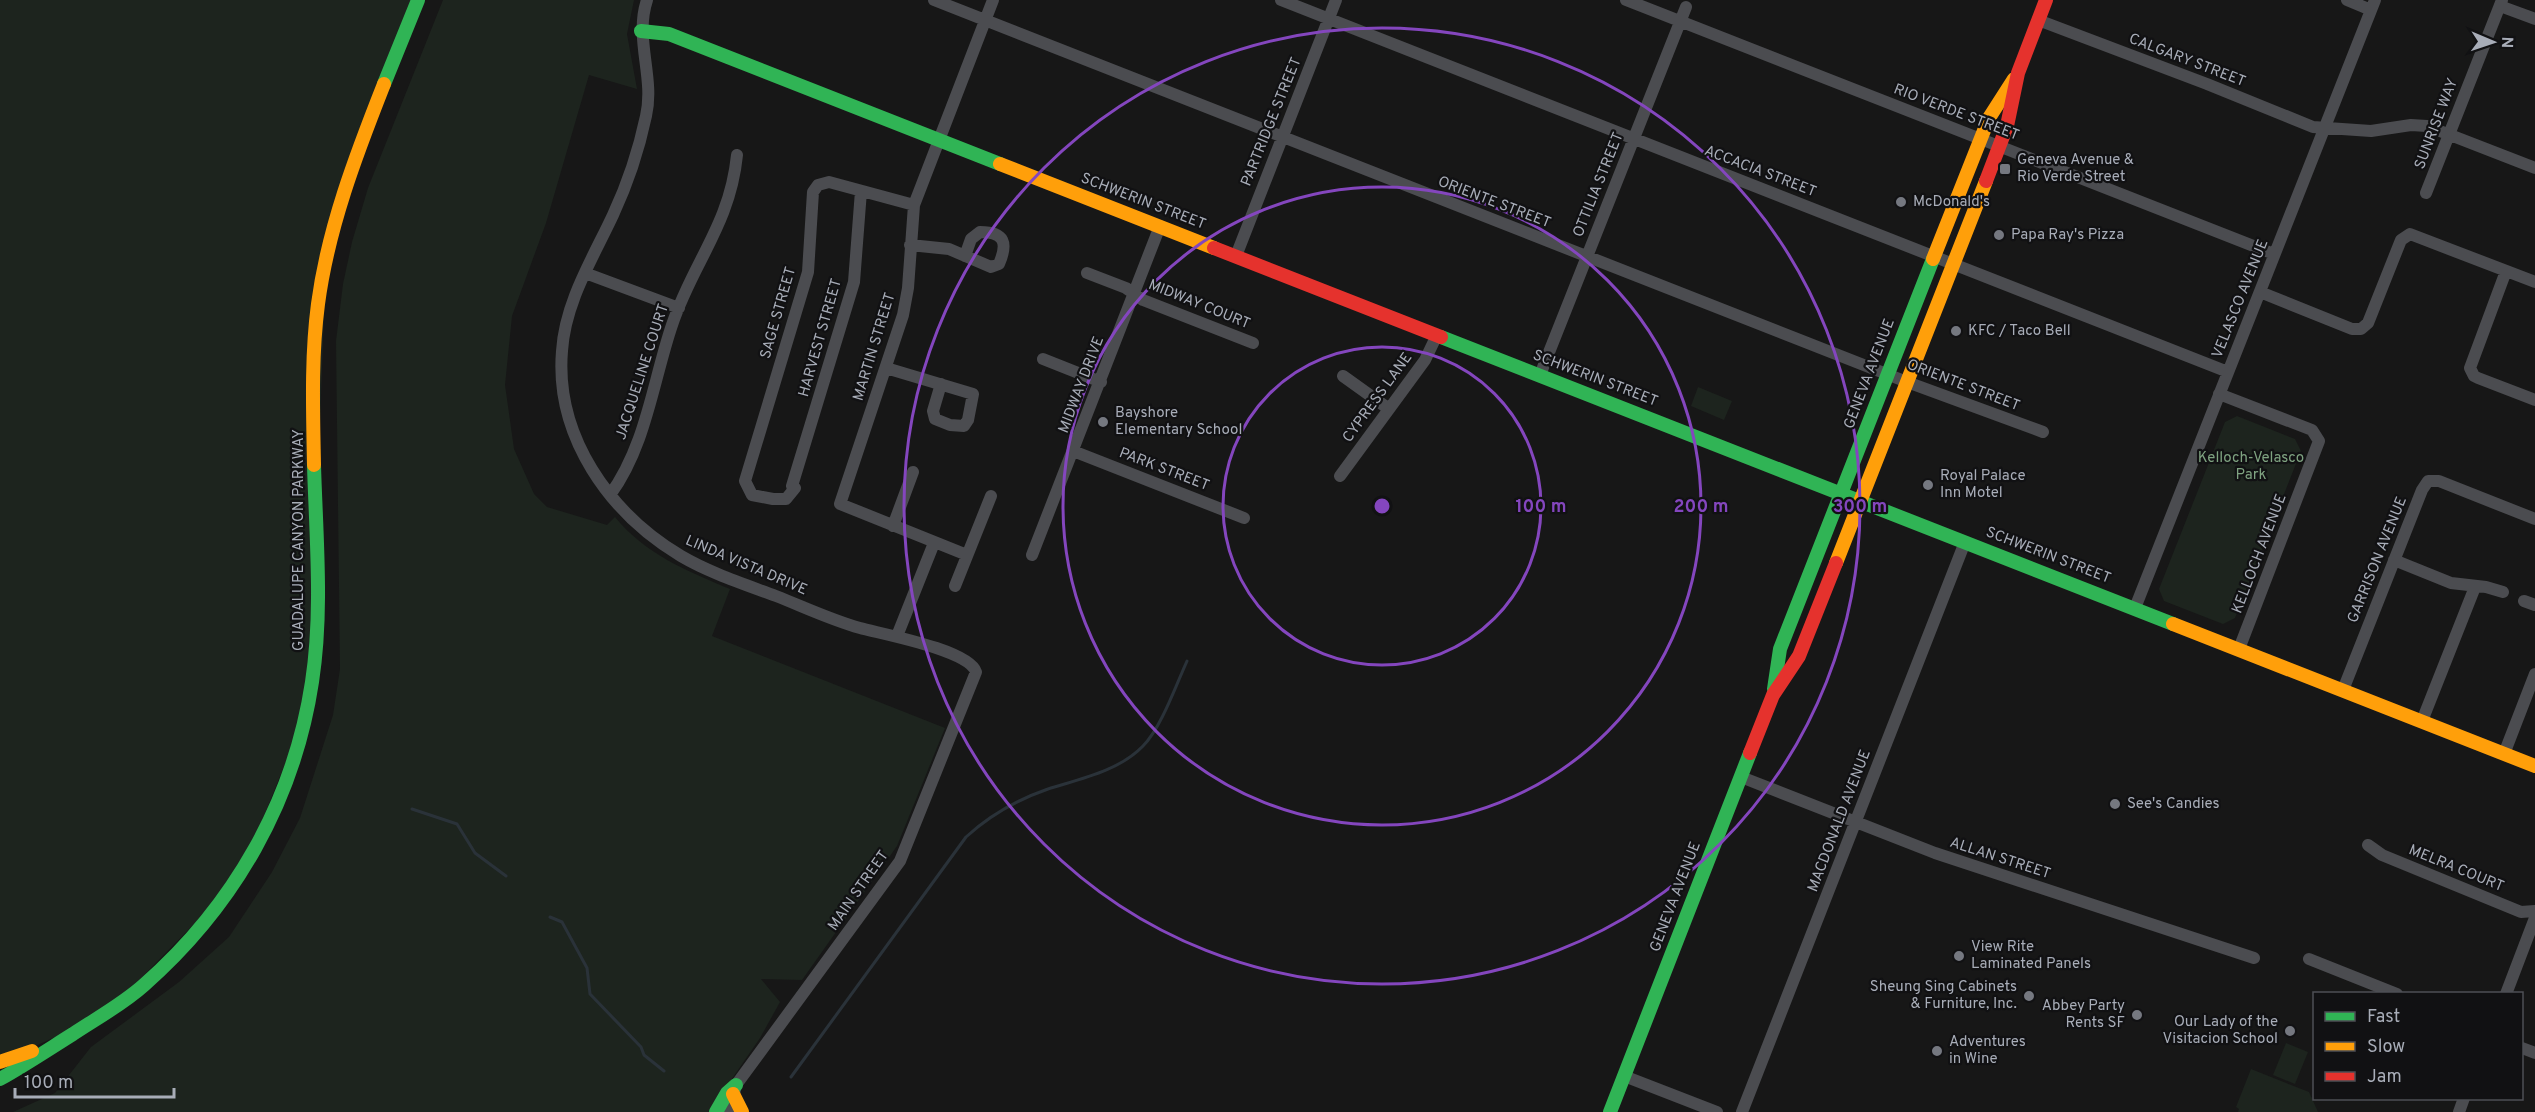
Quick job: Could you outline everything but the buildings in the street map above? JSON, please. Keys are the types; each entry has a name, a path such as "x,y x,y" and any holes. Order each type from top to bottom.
{"main road":[{"name":"GUADALUPE CANYON PARKWAY","path":"0,1079 106,1014 180,953 226,898 274,816 305,726 316,655 318,584 314,372 316,326 322,280 331,235 347,184 418,0"},
{"name":"GENEVA AVENUE","path":"1610,1112 1773,695 1799,656 2000,147 2012,109 2018,73 2046,0"},
{"name":"SCHWERIN STREET","path":"641,31 669,34 2535,766"},
{"name":"GENEVA AVENUE","path":"1773,695 1780,649 1841,493 1981,139 1995,106 2018,73"},
{"name":"GUADALUPE CANYON PARKWAY","path":"0,1062 65,1039"},
{"path":"716,1112 727,1093 735,1090 742,1112"}],"street":[{"name":"LINDA VISTA DRIVE","path":"647,0 641,20 648,96 646,114 619,200 585,273 565,327 562,350 563,397 575,439 586,461 610,495 649,534 699,565 840,621 926,645 970,662 975,668"},
{"name":"ORIENTE STREET","path":"934,0 1907,382 2043,432"},
{"name":"MARTIN STREET","path":"967,555 840,504 906,302 914,206 993,0"},
{"name":"ACCACIA STREET","path":"1281,0 2228,372"},
{"name":"PARTRIDGE STREET","path":"1236,256 1336,0"},
{"name":"RIO VERDE STREET","path":"1626,0 2274,254"},
{"path":"2347,0 2373,5"},
{"path":"2501,3 2535,19"},
{"name":"SUNRISE WAY","path":"2426,193 2501,3"},
{"name":"VELASCO AVENUE","path":"2135,608 2373,5"},
{"name":"OTTILIA STREET","path":"1540,375 1686,7"},
{"name":"CALGARY STREET","path":"2038,20 2208,84 2304,125 2324,129 2371,131 2418,124 2450,134 2535,168"},
{"name":"JACQUELINE COURT","path":"610,495 623,474 649,407 679,308 725,212 734,182 737,155"},
{"name":"SAGE STREET","path":"795,488 786,499 772,500 752,495 745,481 808,272 813,192 818,184 829,182 914,206"},
{"name":"HARVEST STREET","path":"795,488 792,486 854,282 861,191"},
{"name":"MIDWAY DRIVE","path":"1032,555 1160,226"},
{"path":"2259,292 2357,330 2368,323 2398,245 2405,236 2415,235 2535,282"},
{"path":"910,245 949,249 965,256"},
{"path":"2506,271 2470,363 2471,372 2478,378 2535,400"},
{"path":"585,273 679,308"},
{"name":"MIDWAY COURT","path":"1087,273 1126,288 1143,300 1253,343"},
{"name":"CYPRESS LANE","path":"1340,476 1425,360 1437,335"},
{"path":"1043,359 1101,382"},
{"path":"886,368 941,384"},
{"path":"1343,376 1389,409"},
{"name":"KELLOCH AVENUE","path":"2219,394 2312,430 2319,441 2240,649"},
{"name":"PARK STREET","path":"1073,451 1244,518"},
{"path":"893,526 914,472"},
{"name":"GARRISON AVENUE","path":"2343,690 2424,485 2428,482 2439,481 2535,519"},
{"path":"955,586 991,496"},
{"name":"MACDONALD AVENUE","path":"1742,1112 1965,542"},
{"path":"897,636 934,543"},
{"path":"2394,560 2451,583 2491,588 2503,592"},
{"path":"2422,721 2475,586"},
{"name":"MAIN STREET","path":"730,1112 735,1090 900,861 976,676 975,668"},
{"path":"2504,754 2535,674"},
{"name":"ALLAN STREET","path":"1741,777 1935,853 2254,958"},
{"name":"MELRA COURT","path":"2368,845 2382,855 2521,912 2535,911"},
{"path":"2506,992 2535,918"},
{"path":"2309,958 2394,992"},
{"path":"1624,1076 1717,1112"}],"green space":[{"path":"0,0 418,0 326,257 310,702 239,878 106,1014 0,1062"},
{"path":"443,0 634,0 627,34 637,89 589,75 546,223 512,316 505,385 514,449 534,494 547,507 607,525 615,517 653,551 683,568 730,589 712,636 945,728 897,846 802,980 761,979 780,1002 760,1038 709,1112 13,1112 55,1093 91,1047 179,982 229,937 272,872 300,818 333,715 340,669 336,341 343,284 352,242 368,188"},
{"path":"1698,387 1732,401 1724,420 1691,406"},
{"name":"Kelloch-Velasco Park","path":"2237,416 2295,439 2301,451 2235,618 2223,624 2164,601 2159,589 2225,422"},
{"path":"2286,1043 2308,1052 2295,1084 2273,1075"},
{"path":"2251,1069 2309,1092 2318,1112 2238,1112 2239,1109 2236,1107"}],"waterway":[{"path":"791,1077 966,837 994,815 1015,803 1048,789 1111,768 1133,755 1150,738 1156,728 1187,661"},
{"path":"412,809 457,824 475,853 506,876"},
{"path":"550,917 562,922 587,968 590,994 641,1047 644,1055 664,1071"}],"traffic: fast":[{"path":"384,84 418,0"},
{"path":"641,31 669,34 1000,164"},
{"path":"1774,689 1780,649 1933,259"},
{"path":"1441,337 2173,624"},
{"path":"0,1079 110,1011 144,985 176,954 206,921 232,886 275,809 291,768 312,682 318,601 314,465"},
{"path":"1610,1112 1750,753"},
{"path":"716,1112 727,1093 736,1085"}],"traffic: slow":[{"path":"1933,259 1989,118 2014,79"},
{"path":"314,465 314,344 323,276 344,192 384,84"},
{"path":"1000,164 1214,248"},
{"path":"1836,563 1986,181"},
{"path":"2173,624 2535,766"},
{"path":"0,1062 32,1051"},
{"path":"733,1094 742,1112"}],"traffic: jam":[{"path":"1986,181 2007,126 2018,73 2046,0"},
{"path":"1214,248 1441,337"},
{"path":"1750,753 1773,695 1799,656 1836,563"}],"place":[{"name":"Geneva Avenue & Rio Verde Street","path":"2005,169"},
{"name":"McDonald's","path":"1901,202"},
{"name":"Papa Ray's Pizza","path":"1999,235"},
{"name":"KFC / Taco Bell","path":"1956,331"},
{"name":"Bayshore Elementary School","path":"1103,422"},
{"name":"Royal Palace Inn Motel","path":"1928,485"},
{"name":"See's Candies","path":"2115,804"},
{"name":"View Rite Laminated Panels","path":"1959,956"},
{"name":"Sheung Sing Cabinets & Furniture, Inc.","path":"2029,996"},
{"name":"Abbey Party Rents SF","path":"2137,1015"},
{"name":"Our Lady of the Visitacion School","path":"2290,1031"},
{"name":"Adventures in Wine","path":"1937,1051"}]}
